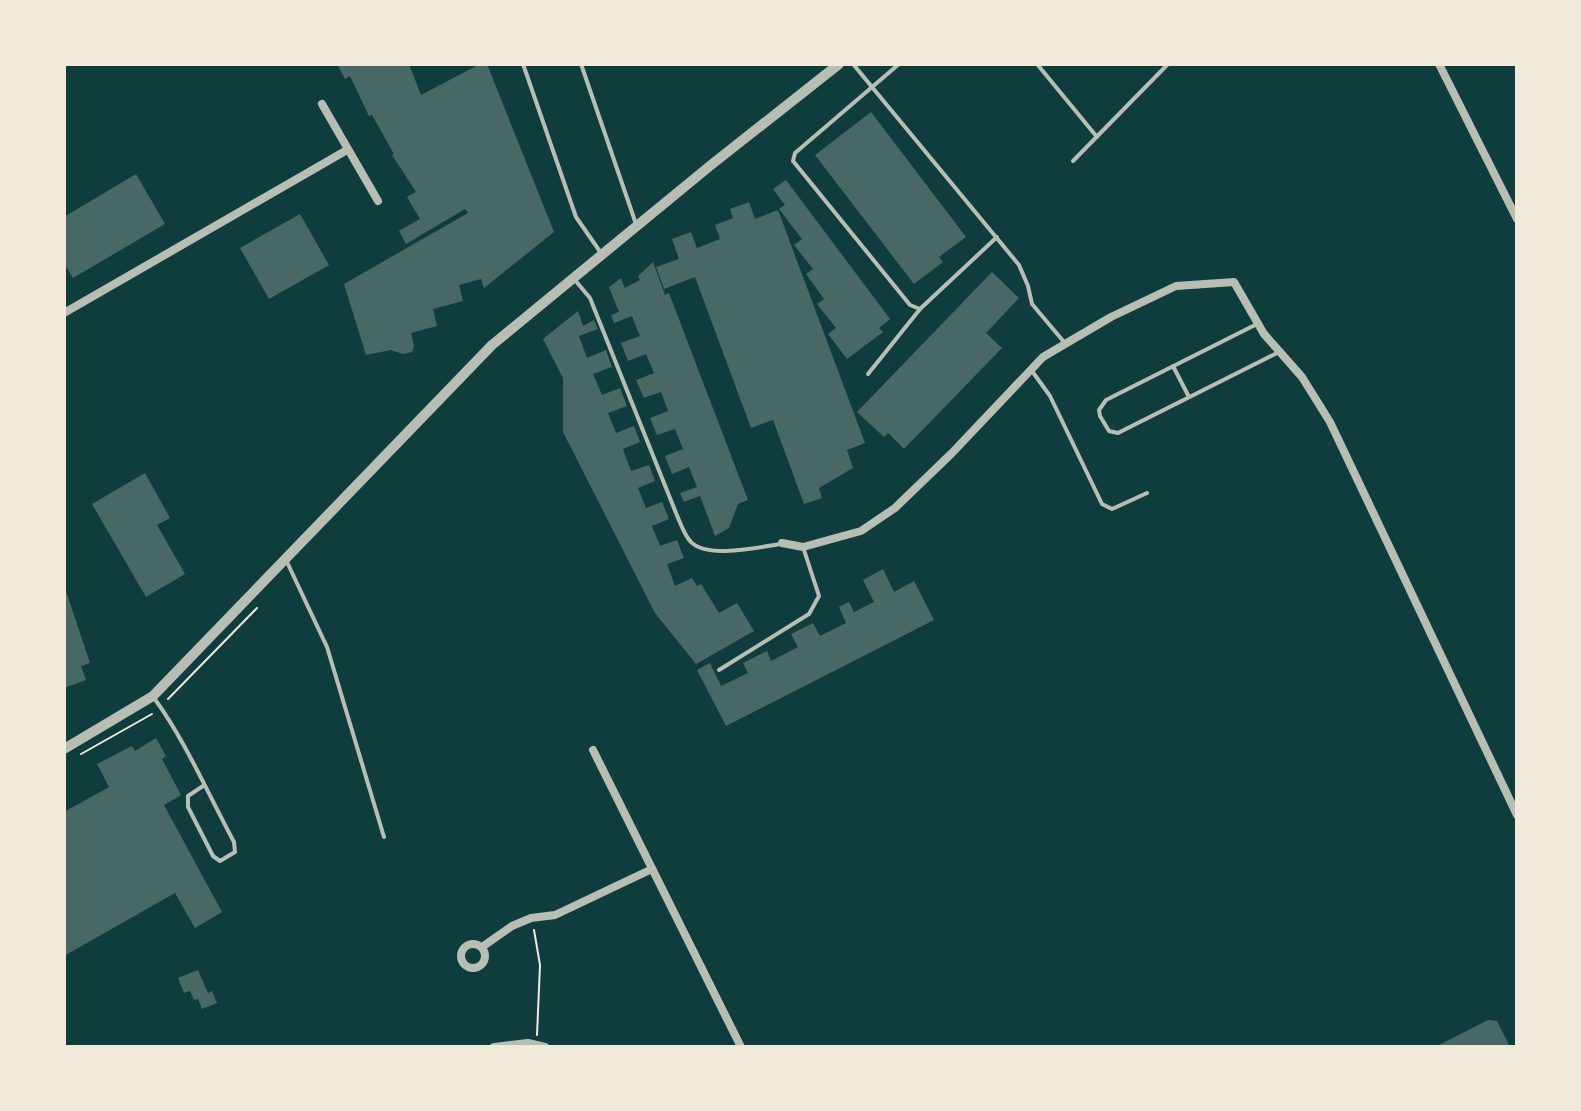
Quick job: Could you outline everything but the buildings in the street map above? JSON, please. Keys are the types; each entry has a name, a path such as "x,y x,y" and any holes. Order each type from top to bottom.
{"street":[{"path":"64,749 153,696 492,345 839,64"},
{"path":"1439,64 1517,219"},
{"path":"322,104 378,201"},
{"path":"64,313 347,150"},
{"path":"782,543 803,547 861,531 895,508 1043,357 1111,317 1176,286 1234,282 1257,324 1302,377 1330,422 1517,815"},
{"path":"593,750 741,1047"},
{"path":"482,947 512,926 531,918 555,915 652,869"},
{"path":"494,1047 510,1044 541,1046"}],"lane":[{"path":"523,64 576,217 603,254"},
{"path":"581,64 631,216 637,226"},
{"path":"853,64 1019,265 1032,304 1066,344"},
{"path":"899,64 795,153 793,161 910,305 920,309"},
{"path":"1037,64 1097,137"},
{"path":"1073,161 1169,64"},
{"path":"868,374 920,309 997,237"},
{"path":"574,279 590,298 676,513 691,542 702,549 734,550 782,543"},
{"path":"1257,324 1106,400 1099,410 1109,431 1118,433 1279,352"},
{"path":"1173,366 1189,397"},
{"path":"1031,369 1050,396 1102,504 1112,509 1147,493"},
{"path":"719,670 809,614 819,596 803,547"},
{"path":"285,558 327,647 384,837"},
{"path":"153,696 203,786 236,848 232,856 225,860 220,861 213,856 188,807 188,796 203,786"}],"path":[{"path":"531,918 540,965 541,1046"}]}
